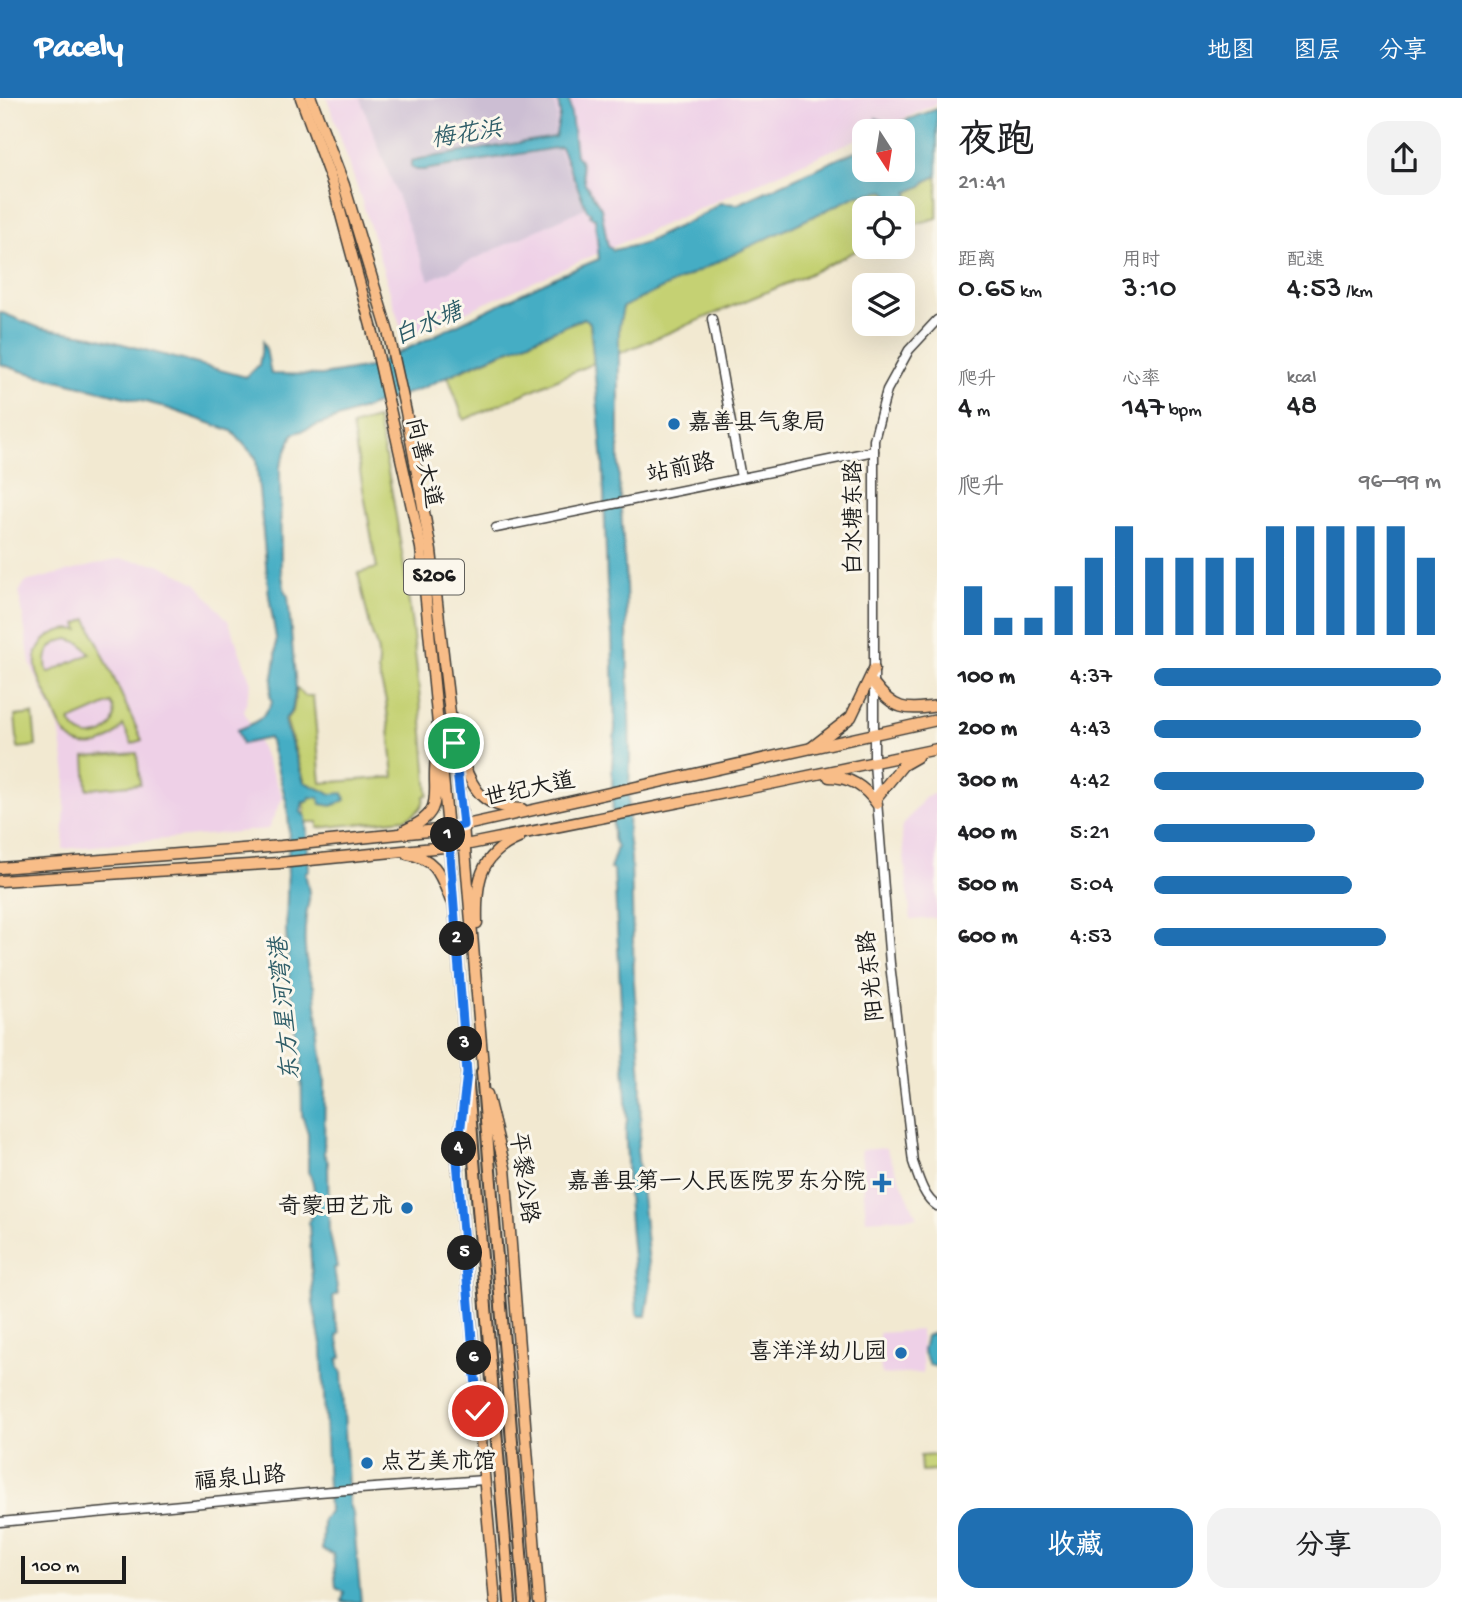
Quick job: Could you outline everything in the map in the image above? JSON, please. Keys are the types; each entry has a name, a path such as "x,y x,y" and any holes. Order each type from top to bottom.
{"highway":[{"name":"S206","path":"482,1072 524,1602"},
{"name":"S206","path":"467,1073 510,1602"}],"main road":[{"name":"向善大道","path":"301,98 333,186 374,337 421,548 449,847"},
{"name":"向善大道","path":"311,98 344,185 389,335 406,412 431,551 465,845"},
{"path":"809,750 851,717 874,669"},
{"path":"874,684 885,698 904,709 937,706"},
{"name":"世纪大道","path":"0,869 448,829 937,720"},
{"path":"394,835 430,816 435,804 433,769 439,741"},
{"path":"454,743 474,788 485,800 502,808 536,809"},
{"path":"770,785 783,786 824,776 841,777 862,786 877,801 902,765 933,750"},
{"name":"世纪大道","path":"0,881 279,863 465,845 933,750"},
{"path":"473,948 477,928 476,891 486,862 510,842 541,830"},
{"name":"平黎公路","path":"465,845 482,1072 505,1168 539,1602"},
{"name":"S206","path":"449,847 467,1073"},
{"path":"393,852 424,858 433,866 441,875 454,908"},
{"path":"467,1073 457,1160 495,1602"}],"street":[{"path":"712,319 741,478"},
{"name":"白水塘东路","path":"874,735 874,440 887,390 909,350 937,320"},
{"name":"站前路","path":"496,528 874,451"},
{"name":"阳光东路","path":"874,735 890,964 913,1162 920,1182 932,1203 937,1206"},
{"name":"福泉山路","path":"0,1522 319,1492 484,1480"}],"shaded area":[{"path":"327,98 937,98 937,104 903,119 852,119 852,141 404,339"},
{"path":"360,98 554,98 557,117 553,137 585,208 429,280"},
{"path":"119,559 159,564 196,583 229,622 251,683 244,711 283,797 268,829 63,849 66,774 59,727 30,663 19,592 25,582"},
{"path":"937,793 937,918 911,920 901,828 926,796"},
{"name":"嘉善县第一人民医院罗东分院","path":"886,1148 917,1217 866,1220 861,1150"},
{"name":"喜洋洋幼儿园","path":"921,1330 923,1373 881,1375 879,1333"}],"green space":[{"path":"937,176 937,218 915,224 915,196 908,196 908,192 924,185 926,181"},
{"path":"885,191 890,196 856,196"},
{"path":"852,198 852,253 805,276 618,354 623,306"},
{"path":"584,318 590,323 594,363 464,420 448,376"},
{"path":"377,419 396,512 410,606 428,795 424,796 418,810 404,819 318,828 318,822 305,822 304,780 286,719 293,711 297,688 305,696 313,696 321,783 394,777 386,701 378,671 377,647 358,573 377,568 352,426"},
{"path":"87,619 142,740 132,744 123,725 111,738 95,745 78,744 64,732 40,680 36,657 38,649 48,637 63,630 79,630 77,624","holes":["68,639 81,643 90,654 48,673 46,661 49,651 56,643","111,703 114,719 104,733 84,735 79,733 70,721"]},
{"path":"33,714 36,746 18,748 15,716"},
{"path":"137,753 140,784 87,789 85,757"},
{"path":"937,1455 937,1470 921,1471 920,1456"}],"water":[{"path":"558,98 569,98 576,155 580,160 585,183 601,208 608,246 613,250 642,244 702,215 720,203 738,204 852,152 852,182 915,182 915,119 909,119 937,109 937,176 908,192 908,196 890,196 885,191 852,196 623,307 619,327 619,481 626,583 630,754 628,836 641,1078 640,1135 637,1149 651,1282 646,1316 639,1316 637,1313 628,1200 627,1120 614,870 610,869 617,847 613,839 612,767 615,728 612,636 607,585 603,463 590,323 584,318 425,387 293,434 280,467 281,570 288,596 296,688 292,711 284,720 304,782 331,794 343,793 345,800 332,806 321,804 319,798 310,797 308,802 303,802 301,812 306,817 309,869 305,873 309,897 305,933 306,955 314,987 325,1082 324,1154 328,1162 329,1230 337,1267 334,1268 338,1294 333,1296 335,1319 340,1333 337,1336 342,1357 338,1359 342,1372 349,1505 353,1514 361,1602 342,1602 344,1592 336,1588 333,1554 322,1550 323,1520 329,1511 322,1349 313,1303 309,1221 313,1210 314,1189 308,1172 308,1134 302,1115 301,1024 290,991 286,931 289,827 287,804 269,738 242,744 237,730 258,720 269,708 272,702 270,696 276,657 256,458 232,431 161,406 0,364 0,312 40,328 93,336 246,377 259,365 263,342 271,374 322,375 369,367 599,259 595,218 590,216 591,213 587,210 561,147 424,170 411,167 411,161 420,159 555,137 560,116"},
{"path":"935,1332 937,1367 929,1365 923,1350 926,1336"}],"place":[{"name":"嘉善县气象局","path":"674,424"},
{"name":"嘉善县第一人民医院罗东分院","path":"882,1183"},
{"name":"奇蒙田艺术","path":"407,1208"},
{"name":"喜洋洋幼儿园","path":"901,1353"},
{"name":"点艺美术馆","path":"367,1463"}],"route":[{"path":"454,743 463,825 448,829 467,1073 457,1160 478,1411"}],"water label":[{"name":"梅花浜","path":"467,136"},
{"name":"白水塘","path":"429,326"},
{"name":"东方星河湾港","path":"287,1009"}]}
